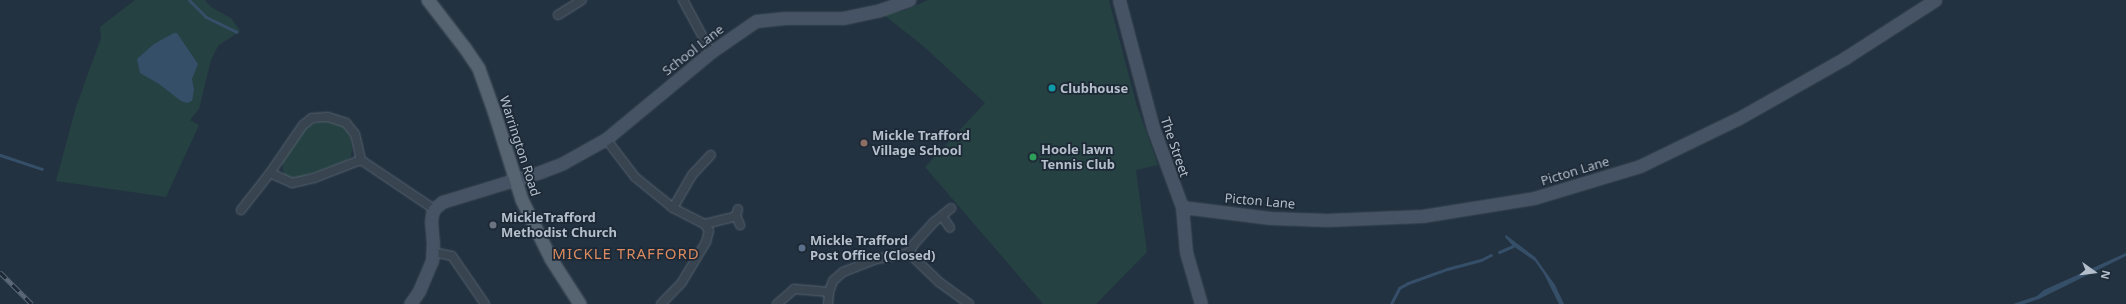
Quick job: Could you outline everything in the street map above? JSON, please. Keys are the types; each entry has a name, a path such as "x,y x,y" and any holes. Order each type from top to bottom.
{"main road":[{"name":"Warrington Road","path":"428,0 465,48 479,69 494,110 522,200 551,259 580,304"}],"street":[{"path":"558,15 582,0"},
{"path":"683,0 711,52"},
{"name":"School Lane","path":"434,209 442,202 516,181 563,163 606,139 711,52 756,21 785,18 843,18 880,10 909,0"},
{"name":"The Street","path":"1119,0 1153,128 1182,207 1186,252 1198,303"},
{"name":"Picton Lane","path":"1182,207 1270,218 1327,220 1422,216 1534,198 1640,166 1739,118 1845,58 1935,0"},
{"path":"241,210 303,125 312,118 328,117 346,123 355,134 361,160 434,209 431,222 433,252 427,274 419,291 410,304"},
{"path":"606,139 635,177 673,208 705,224 709,231 706,242 682,282 661,304"},
{"path":"673,208 693,174 711,155"},
{"path":"270,172 292,183 314,178 361,160"},
{"path":"909,253 914,244 951,208"},
{"path":"705,224 737,212 740,225"},
{"path":"942,216 950,228"},
{"path":"433,252 452,256 485,304"},
{"path":"828,304 829,292 833,281 843,272 877,259 909,253"},
{"path":"909,253 939,282 969,304"},
{"path":"777,304 794,289 829,292"}],"green space":[{"path":"135,0 205,0 211,7 231,18 240,31 218,46 211,60 199,109 190,120 199,125 166,197 56,181 76,107 101,38 100,27"},
{"name":"Hoole lawn Tennis Club","path":"928,0 1109,0 1136,103 1158,165 1136,170 1147,252 1096,304 1043,304 925,167 985,103 922,45 884,15 906,10"},
{"path":"323,121 334,122 344,127 350,136 352,150 351,157 346,161 292,180 284,176 282,161 303,130 311,125"}],"water":[{"path":"174,33 177,33 198,64 192,79 194,90 192,101 187,103 181,101 159,84 140,73 137,59 154,44"},
{"path":"1506,235 1535,257 1555,285 1564,304 1559,304 1544,274 1535,261 1513,246 1505,237"},
{"path":"2126,253 2126,256 2039,299 2024,304 2013,304 2037,296 2044,290"}],"waterway":[{"path":"189,0 206,17 237,32"},
{"path":"0,155 42,169"},
{"path":"1499,252 1513,246"},
{"path":"1391,304 1399,288 1408,283 1447,269 1481,260 1491,255"}],"railway":[{"path":"0,272 32,304"}],"place":[{"name":"Clubhouse","path":"1052,88"},
{"name":"Mickle Trafford Village School","path":"864,143"},
{"name":"Hoole lawn Tennis Club","path":"1033,157"},
{"name":"MickleTrafford Methodist Church","path":"493,225"},
{"name":"Mickle Trafford Post Office (Closed)","path":"802,248"}],"district":[{"name":"MICKLE TRAFFORD","path":"626,254"}]}
